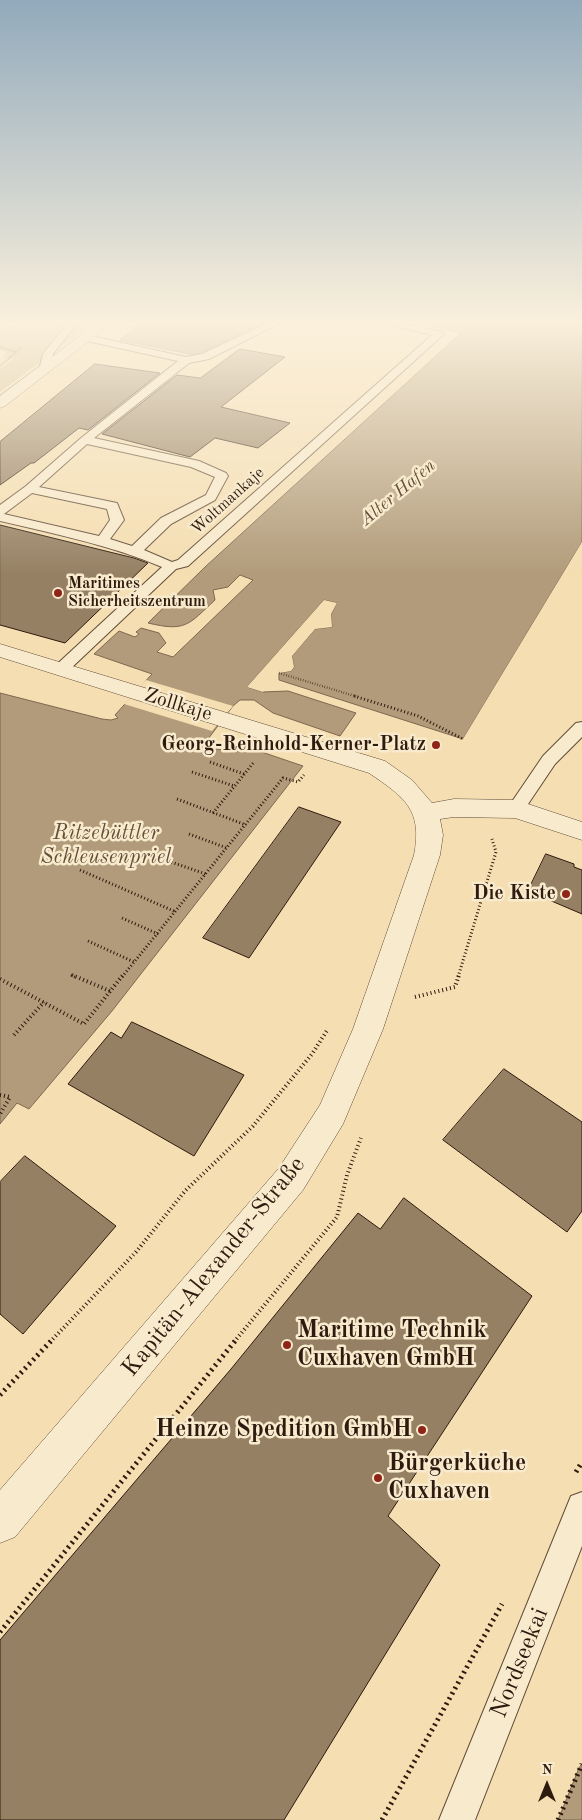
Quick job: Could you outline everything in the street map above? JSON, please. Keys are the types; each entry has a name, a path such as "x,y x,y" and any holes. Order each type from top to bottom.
{"street":[{"name":"Zollkaje","path":"0,650 377,768 401,783 413,795 425,813"},
{"path":"425,813 454,808 516,809 582,831"},
{"name":"Kapitän-Alexander-Straße","path":"0,1522 291,1179 332,1114 368,1029 427,855 430,831 425,813"}],"lane":[{"path":"0,511 30,489 85,440 129,405"},
{"name":"Woltmankaje","path":"61,669 170,566 183,562 359,405"},
{"path":"85,440 195,464 222,476 211,497 166,521 135,551"},
{"path":"30,489 112,506 118,520 102,541"},
{"path":"0,517 102,541 135,551 170,566"},
{"path":"516,809 549,760 582,727"},
{"name":"Nordseekai","path":"457,1820 577,1493"}],"path":[{"path":"279,673 418,716 463,739"},
{"path":"210,762 244,774"},
{"path":"213,813 254,762"},
{"path":"192,772 234,786"},
{"path":"0,979 84,1024 283,778 292,781"},
{"path":"176,799 246,825"},
{"path":"189,834 227,848"},
{"path":"168,861 206,874"},
{"path":"80,870 176,912"},
{"path":"122,918 158,934"},
{"path":"88,941 134,962"},
{"path":"72,975 110,991"},
{"path":"14,1034 44,1002"},
{"path":"0,1395 136,1252 185,1191 253,1126 312,1054 333,1021"},
{"path":"0,1095 10,1097 0,1114"},
{"path":"577,1493 582,1462"},
{"path":"382,1820 506,1598"},
{"path":"558,1820 582,1764"}],"water":[{"path":"382,405 582,405 582,542 463,739 279,680 279,673 291,671 294,667 292,656 315,629 332,627 331,614 337,603 324,600 247,687 263,692 288,691 356,713 340,736 273,713 254,700 240,700 233,706 208,739 211,745 217,749 224,750 241,745 303,766 112,1011 29,1109 17,1103 0,1124 0,693 102,719 111,720 118,718 115,715 152,674 94,654 119,631 135,637 139,634 136,632 141,628 159,633 166,643 157,652 173,657 253,580 240,575 228,587 213,590 215,600 192,621 186,624 171,627 148,623 205,567"},
{"path":"582,1764 582,1820 558,1820 579,1768"}],"pier":[{"path":"582,542 582,547 470,732 465,740 463,739"},
{"path":"324,600 337,603 331,614 332,627 315,629 292,656 294,667 291,671 279,673 276,676 278,671 289,669 292,666 290,655 313,628 329,625 328,613 333,605 325,603 251,686 265,689 263,692 247,687"},
{"path":"146,680 233,706 212,731 124,704"}],"building":[{"path":"45,405 120,405 88,430 79,428 34,463 31,463 0,485 0,442"},
{"path":"139,405 224,405 221,407 290,423 258,448 215,438 190,457 102,434"},
{"name":"Maritimes Sicherheitszentrum","path":"0,525 148,563 65,643 0,625"},
{"path":"299,807 341,822 249,958 203,938"},
{"path":"546,854 574,864 574,867 582,870 582,914 528,891"},
{"path":"132,1022 244,1075 194,1156 68,1084 111,1032 121,1038"},
{"path":"504,1069 582,1122 582,1211 567,1232 443,1140"},
{"path":"25,1156 116,1226 23,1334 0,1314 0,1182"},
{"path":"404,1198 532,1296 388,1516 440,1565 284,1820 0,1820 0,1640 231,1369 358,1213 380,1229"}],"place":[{"name":"Maritimes Sicherheitszentrum","path":"58,593"},
{"name":"Georg-Reinhold-Kerner-Platz","path":"436,745"},
{"name":"Die Kiste","path":"566,894"},
{"name":"Maritime Technik Cuxhaven GmbH","path":"287,1345"},
{"name":"Heinze Spedition GmbH","path":"422,1430"},
{"name":"Bürgerküche Cuxhaven","path":"378,1478"}],"water label":[{"name":"Alter Hafen","path":"398,493"},
{"name":"Ritzebüttler Schleusenpriel","path":"106,845"}]}
